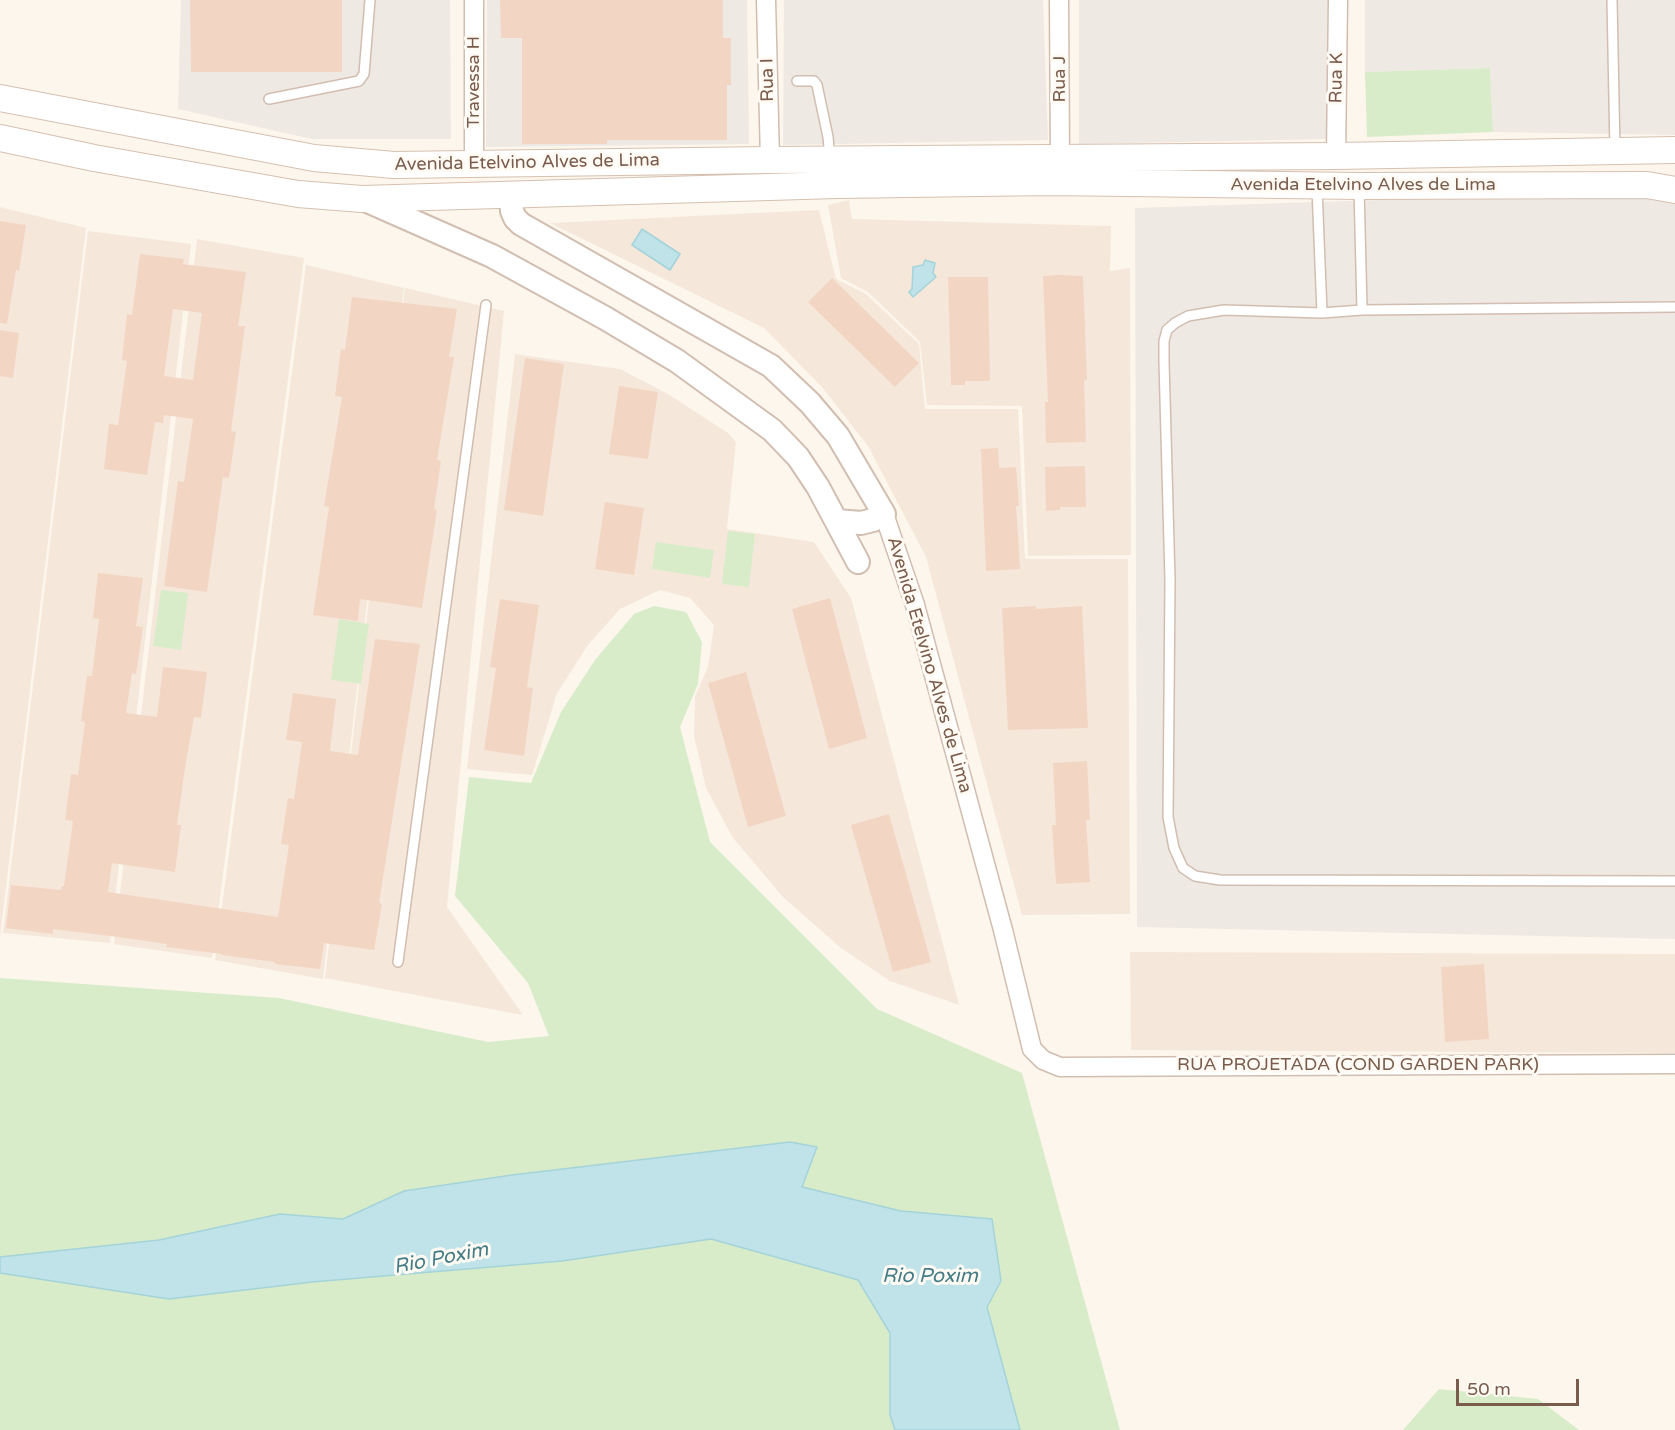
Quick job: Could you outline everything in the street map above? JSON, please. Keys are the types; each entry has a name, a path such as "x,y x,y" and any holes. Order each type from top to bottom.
{"main road":[{"name":"Avenida Etelvino Alves de Lima","path":"0,98 314,158 394,165 830,159 1336,156 1675,150"},
{"name":"Avenida Etelvino Alves de Lima","path":"0,138 94,158 298,194 362,199 837,185 1050,182 1359,186 1647,185 1675,190"}],"street":[{"name":"Travessa H","path":"474,0 474,164"},
{"name":"Rua I","path":"766,0 770,160"},
{"name":"Rua J","path":"1059,0 1060,157"},
{"name":"Rua K","path":"1336,156 1338,0"},
{"path":"1050,182 1058,168 1060,157"},
{"name":"Avenida Etelvino Alves de Lima","path":"512,194 512,211 521,224 771,366 810,403 838,436 884,513 915,605 1003,930 1032,1049 1043,1060"},
{"name":"Avenida Etelvino Alves de Lima","path":"362,199 492,256 605,318 677,361 778,437 798,457 837,521 858,562"},
{"path":"837,521 850,524 861,523 873,520 884,513"},
{"name":"RUA PROJETADA (COND GARDEN PARK)","path":"1043,1060 1060,1067 1675,1064"}],"lane":[{"path":"269,99 359,81 364,74 370,0"},
{"path":"1612,0 1615,151"},
{"path":"797,81 814,81 817,85 828,137 830,159"},
{"path":"1317,185 1322,312"},
{"path":"1359,186 1362,310"},
{"path":"398,962 486,305"},
{"path":"1675,307 1322,312 1224,310 1188,316 1175,322 1167,330 1164,341 1164,362 1170,580 1168,816 1174,848 1183,868 1195,876 1220,880 1675,881"}],"shaded area":[{"path":"181,0 450,0 451,139 312,139 178,109"},
{"path":"487,0 747,0 749,144 486,147"},
{"path":"784,0 1043,0 1048,140 783,145"},
{"path":"1079,0 1329,0 1326,139 1079,144"},
{"path":"1365,0 1675,0 1675,135 1493,132 1490,68 1365,72"},
{"path":"1620,192 1675,199 1675,939 1137,927 1135,208"},
{"path":"849,200 852,219 1111,226 1110,271 1130,268 1131,555 1028,556 1022,406 927,405 920,342 868,292 841,278 828,205"},
{"path":"0,207 86,228 0,937"},
{"path":"819,210 836,279 866,294 919,344 925,409 1018,409 1025,559 1128,559 1130,914 1022,915 926,557 868,446 822,387 764,328 550,223"},
{"path":"88,231 191,244 110,943 3,933"},
{"path":"197,239 304,258 212,958 114,944"},
{"path":"306,265 404,288 323,979 215,960"},
{"path":"405,288 504,311 447,907 523,1015 325,978"},
{"path":"515,354 620,369 668,394 728,433 736,442 727,529 814,542 851,598 959,1005 890,981 841,948 783,897 733,838 706,788 694,736 695,696 708,667 714,625 690,598 660,590 620,609 588,645 557,693 532,775 467,769"},
{"path":"1130,952 1675,954 1675,1053 1131,1050"}],"green space":[{"path":"1490,68 1493,132 1367,137 1365,72"},
{"path":"728,531 755,534 749,587 722,584"},
{"path":"656,542 714,550 710,578 652,569"},
{"path":"161,590 188,593 181,650 153,646"},
{"path":"654,606 686,612 702,642 698,684 680,727 710,842 877,1009 1022,1073 1120,1430 0,1430 0,978 279,998 488,1042 549,1036 528,983 455,896 469,777 531,783 561,712 595,660 634,614"},
{"path":"339,619 369,624 361,684 331,680"},
{"path":"1439,1389 1538,1399 1579,1430 1403,1430"}],"water":[{"path":"642,229 680,254 670,270 632,245"},
{"path":"925,260 935,263 933,273 936,277 913,297 909,292 912,289 913,267 923,265"},
{"name":"Rio Poxim","path":"790,1142 817,1147 802,1187 901,1211 992,1219 1001,1281 987,1307 1020,1430 895,1430 890,1415 890,1333 858,1280 711,1239 562,1261 312,1282 169,1299 0,1273 0,1257 159,1240 280,1214 343,1219 404,1191 512,1175"}],"building":[{"path":"190,0 342,0 342,72 191,72"},
{"path":"500,0 723,0 723,38 731,38 731,85 727,85 727,140 607,140 607,144 522,144 522,38 501,38"},
{"path":"0,221 26,225 7,324 0,323"},
{"path":"140,254 184,259 183,264 246,272 238,326 245,326 231,431 236,432 229,478 223,477 207,592 164,586 178,481 184,482 193,419 164,415 163,423 155,422 147,475 104,469 109,424 118,425 127,361 122,360 127,314 132,315","holes":["173,309 202,313 193,380 164,376"]},
{"path":"1043,276 1083,276 1087,380 1084,380 1086,442 1046,443 1045,402 1048,402"},
{"path":"948,277 988,277 990,381 965,381 965,385 951,385"},
{"path":"832,278 919,363 895,387 808,302"},
{"path":"352,297 457,309 449,357 454,357 437,460 441,461 434,509 437,510 422,608 360,599 358,621 313,615 329,507 324,506 342,397 335,396 341,349 345,350"},
{"path":"0,330 19,333 13,378 0,376"},
{"path":"525,358 564,364 543,516 504,510"},
{"path":"619,386 658,392 648,459 609,454"},
{"path":"998,448 999,468 1016,467 1020,569 986,571 981,449"},
{"path":"1085,466 1086,507 1060,507 1060,510 1046,511 1045,467"},
{"path":"605,502 644,508 634,575 595,569"},
{"path":"98,573 143,578 136,626 143,627 136,674 132,673 126,713 157,717 163,667 207,672 201,718 194,717 185,768 177,825 181,825 175,872 112,863 108,892 278,917 289,845 281,844 288,798 294,799 302,742 286,740 293,693 336,699 330,751 358,755 375,639 420,644 379,903 382,904 374,950 324,943 320,969 166,947 167,944 118,937 53,929 53,934 6,928 11,885 61,890 64,886 73,821 65,820 71,774 78,775 85,722 81,721 87,676 92,676 99,619 93,618"},
{"path":"830,598 867,738 829,749 792,609"},
{"path":"500,599 539,605 527,687 533,688 524,756 484,750 496,668 490,667"},
{"path":"1036,606 1036,609 1082,606 1088,728 1008,730 1002,608"},
{"path":"746,672 786,816 748,827 708,683"},
{"path":"1087,761 1090,820 1086,820 1090,882 1056,884 1052,825 1056,825 1053,763"},
{"path":"889,814 931,962 893,972 851,825"},
{"path":"1484,964 1489,1039 1445,1042 1441,967"}]}
